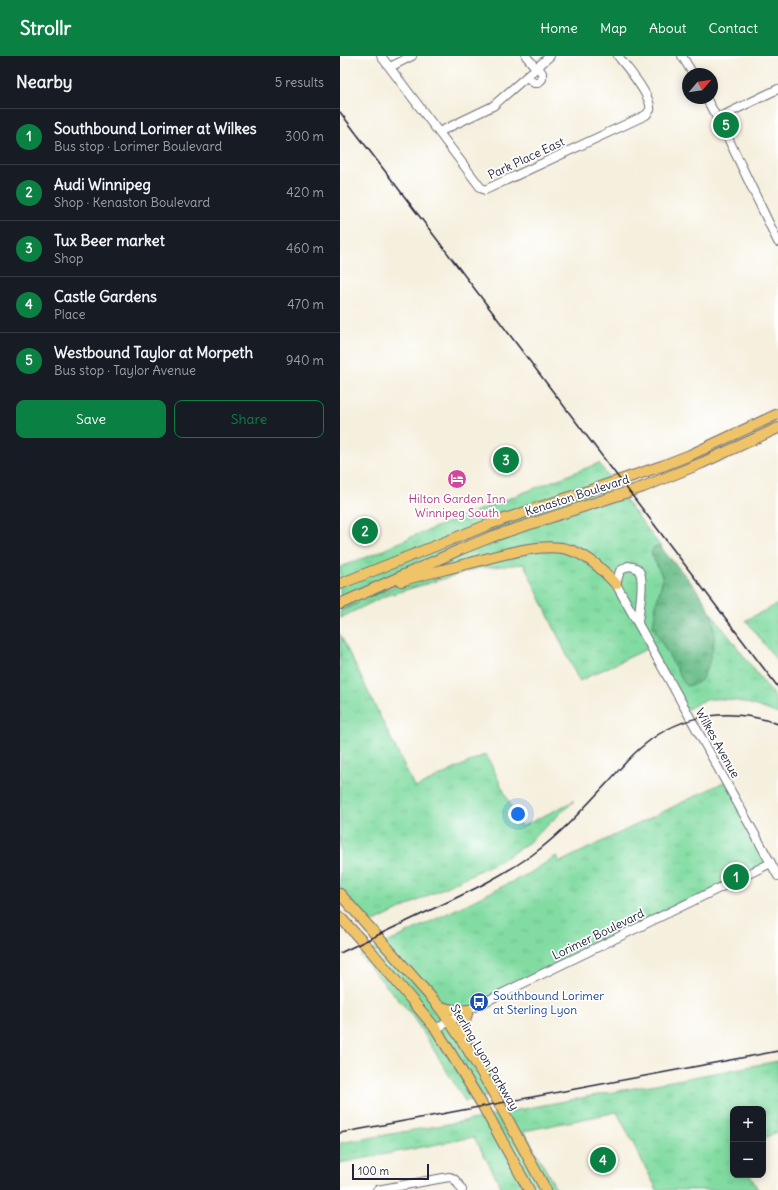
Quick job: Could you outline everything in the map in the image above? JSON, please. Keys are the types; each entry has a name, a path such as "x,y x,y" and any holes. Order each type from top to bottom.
{"main road":[{"name":"Kenaston Boulevard","path":"340,584 490,524 662,466 697,452 778,414"},
{"name":"Kenaston Boulevard","path":"340,604 446,554 491,537 643,487 702,463 778,428"},
{"path":"363,593 410,578 515,552 556,548 570,550 582,555 601,568 616,584"},
{"path":"340,576 364,574"},
{"name":"Sterling Lyon Parkway","path":"340,894 437,1004 449,1020 499,1104 546,1190"},
{"path":"340,917 371,951 436,1029 483,1106 529,1190"},
{"path":"437,1004 445,1008 459,1011 468,1010 464,1025 468,1052"}],"street":[{"name":"Park Place East","path":"381,56 481,188 485,190 646,115 650,110 649,104 637,80 618,56"},
{"path":"390,67 412,56"},
{"path":"526,56 542,73 542,79 538,83 534,83 527,76"},
{"path":"439,132 493,106 550,56"},
{"path":"682,56 689,68"},
{"path":"718,118 778,89"},
{"path":"710,104 718,118 778,242"},
{"path":"616,584 619,574 628,566 635,567 640,572 642,582 638,622"},
{"name":"Wilkes Avenue","path":"616,584 778,876"},
{"name":"Lorimer Boulevard","path":"436,1029 468,1010 771,864"},
{"path":"377,1190 449,1177 456,1180 462,1190"}],"green space":[{"path":"599,463 613,484 778,701 778,714 742,702 723,699 706,700 686,710 651,647 579,681 524,564 480,568 385,596 340,618 340,612 358,603 340,610 340,567 377,553 411,537","holes":["422,570 410,581 372,596"]},
{"path":"654,547 660,547 684,574 707,605 712,615 714,635 711,656 703,677 695,684 686,686 653,627 656,605 663,578 651,553"},
{"path":"778,604 778,662 746,620"},
{"path":"340,634 415,788 486,754 521,827 574,801 528,843 503,859 368,925 340,894"},
{"path":"726,781 771,863 468,1010 472,1036 503,1093 465,1101 411,1014 360,956 530,873 556,856 560,862","holes":["438,1005 465,1017 467,1050"]},
{"path":"778,1061 778,1131 766,1137 766,1106 730,1106 730,1178 752,1178 758,1190 657,1190 617,1112 524,1131 557,1190 503,1190 474,1137 340,1163 340,1143 482,1118 512,1111"}],"railway":[{"path":"340,112 778,687"},
{"path":"340,953 475,889 532,855 543,847 573,819 630,757 659,734 674,726 708,716 725,715 761,719 778,724"},
{"path":"340,1133 778,1051"}],"place":[{"name":"Westbound Taylor at Morpeth","path":"726,125"},
{"name":"Tux Beer market","path":"506,460"},
{"name":"Hilton Garden Inn Winnipeg South","path":"457,479"},
{"name":"Audi Winnipeg","path":"365,531"},
{"name":"Southbound Lorimer at Wilkes","path":"736,877"},
{"name":"Southbound Lorimer at Sterling Lyon","path":"479,1002"},
{"name":"Castle Gardens","path":"603,1160"}]}
